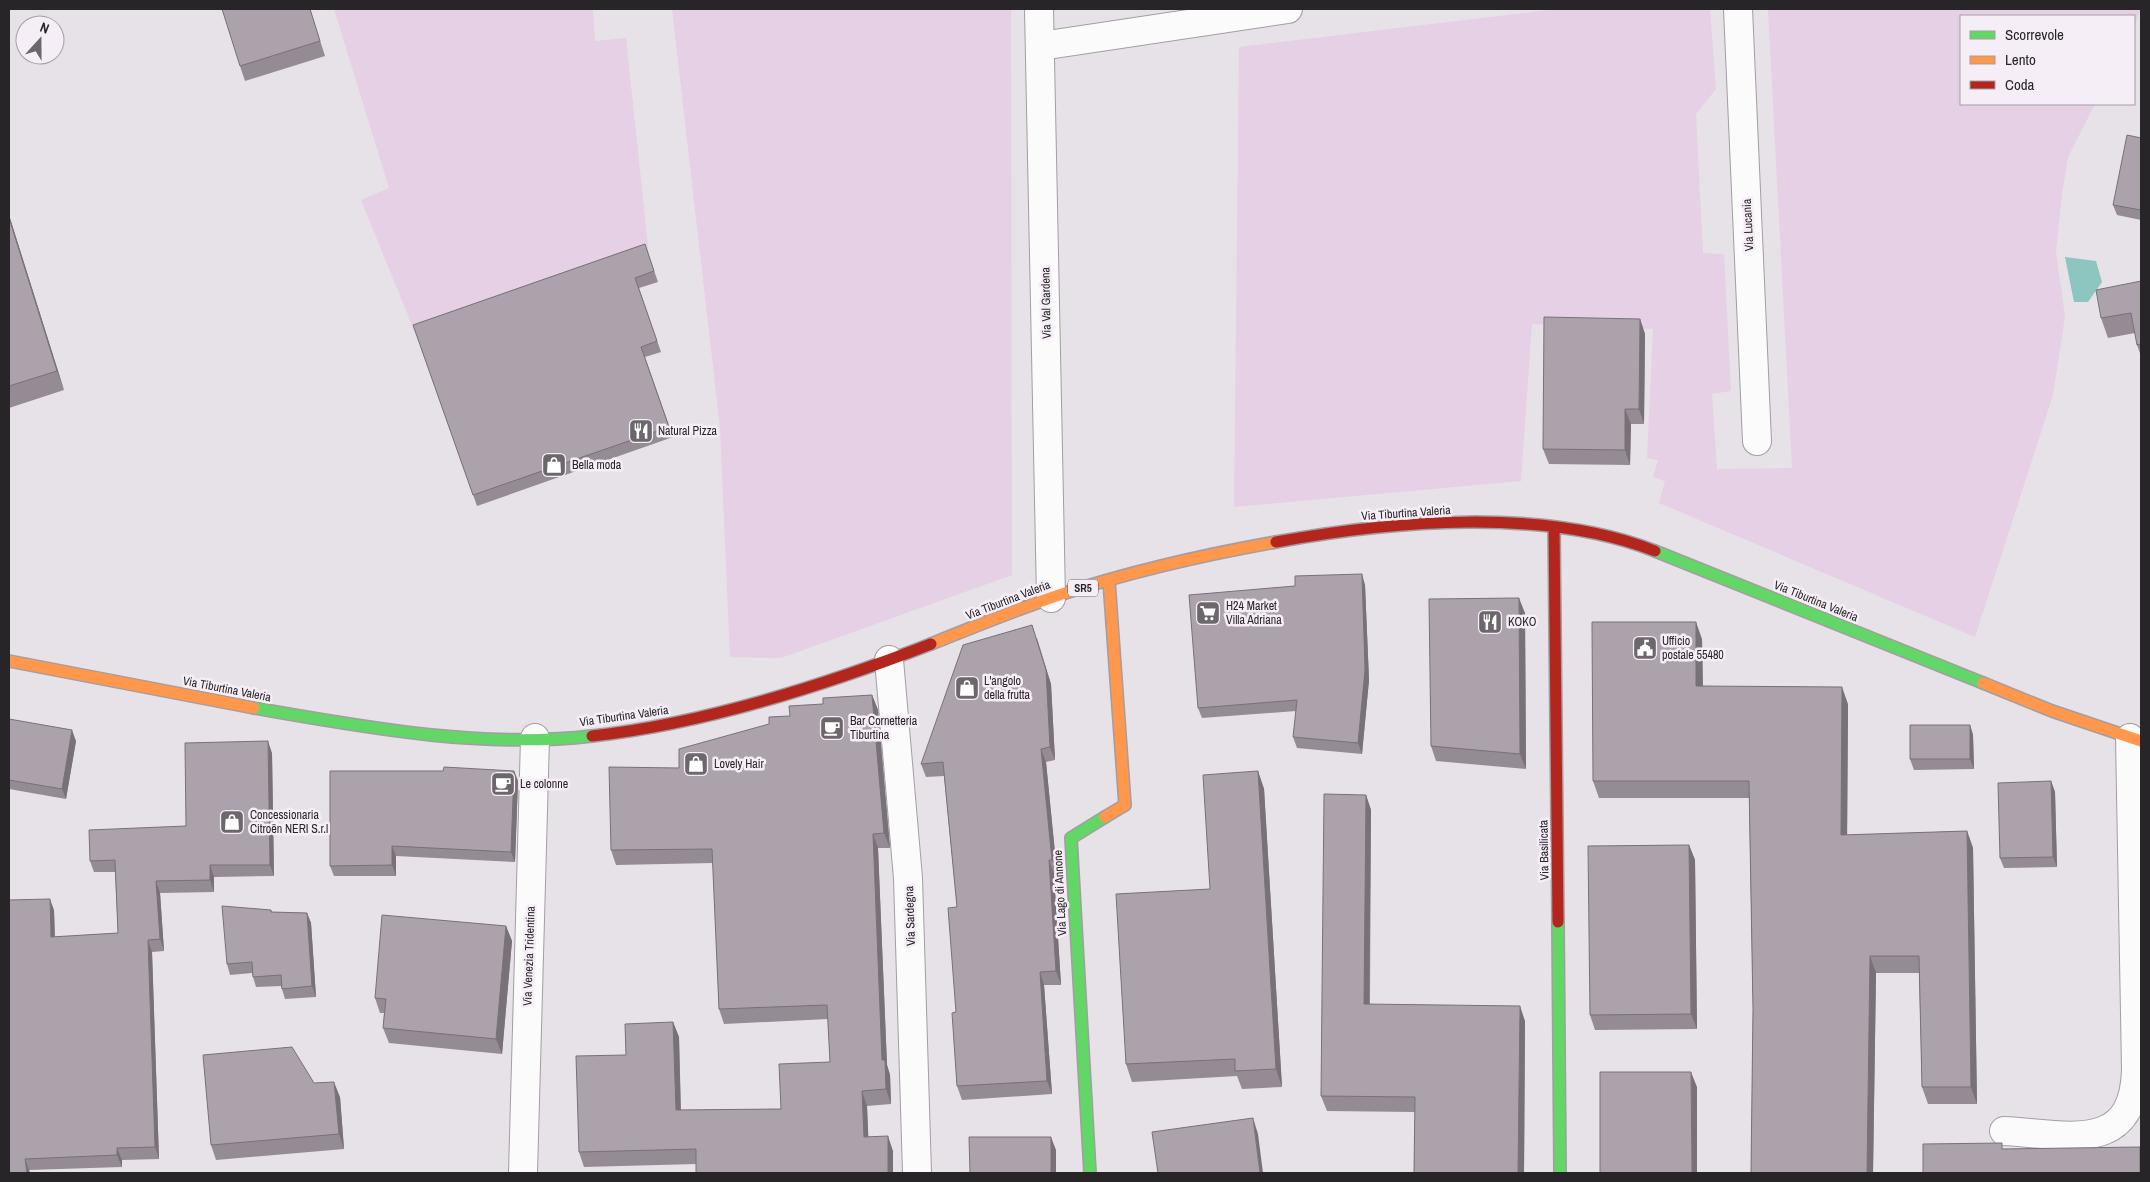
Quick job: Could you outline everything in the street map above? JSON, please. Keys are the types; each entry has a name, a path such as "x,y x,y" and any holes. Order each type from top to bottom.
{"main road":[{"name":"Via Tiburtina Valeria","path":"9,661 324,720 454,736 535,738 606,734 694,719 889,660 1051,598 1109,580 1249,546 1322,534 1419,524 1474,523 1585,530 1630,541 2052,711 2136,739"},
{"name":"Via Basilicata","path":"1554,527 1560,1173"},
{"name":"Via Lago di Annone","path":"1090,1173 1071,838 1125,805 1109,580"}],"street":[{"name":"Via Val Gardena","path":"1039,9 1051,598"},
{"path":"1040,46 1288,9"},
{"name":"Via Lucania","path":"1738,9 1757,441"},
{"name":"Via Sardegna","path":"889,660 908,878 916,1173"},
{"name":"Via Venezia Tridentina","path":"522,1173 535,738"},
{"path":"2004,1131 2093,1135 2115,1126 2130,1107 2136,1082 2136,739"}],"shaded area":[{"path":"334,9 593,9 595,41 626,38 649,255 416,335 361,200 389,188"},
{"path":"672,9 1011,9 1012,575 781,658 730,657 720,428"},
{"path":"1558,9 1710,9 1716,89 1696,114 1703,253 1724,254 1731,391 1712,394 1717,469 1792,468 1768,9 2141,9 2135,24 2135,15 1960,15 1960,105 2094,105 2068,157 2062,194 2056,251 2065,317 2053,395 1975,637 1659,503 1665,481 1653,477 1658,460 1647,458 1653,329 1532,324 1521,481 1234,507 1239,47"},
{"path":"2065,257 2096,261 2102,282 2088,302 2074,302"}],"building":[{"path":"222,9 310,9 320,41 240,66"},
{"path":"2127,135 2141,138 2141,210 2113,205"},
{"path":"9,218 57,371 9,386"},
{"path":"645,244 654,271 635,278 657,341 641,347 669,427 473,495 413,325"},
{"path":"2141,281 2141,344 2137,345 2131,313 2101,318 2096,290"},
{"path":"1544,317 1640,319 1639,409 1625,409 1625,450 1543,449"},
{"path":"1362,574 1365,670 1358,743 1293,737 1297,700 1198,708 1189,595 1295,586 1295,576"},
{"path":"1519,598 1520,754 1431,746 1429,599"},
{"path":"1592,622 1696,622 1696,686 1842,687 1841,835 1967,831 1971,1087 1922,1087 1919,956 1870,956 1867,1173 1751,1173 1753,1009 1749,781 1593,781"},
{"path":"1032,625 1046,670 1050,747 1041,749 1052,860 1049,860 1056,971 1040,972 1047,1081 957,1086 952,1013 956,1012 948,908 957,907 943,762 921,764 963,645"},
{"path":"872,695 884,833 873,834 882,1060 885,1060 886,1089 862,1091 864,1137 888,1136 888,1173 696,1173 696,1149 579,1152 576,1056 626,1055 625,1024 673,1022 676,1110 781,1109 779,1064 830,1062 827,1005 719,1009 712,849 611,850 609,767 679,768 679,749 769,724 769,717 790,716 789,706 823,704 823,698"},
{"path":"9,719 72,730 62,789 9,780"},
{"path":"1910,725 1970,725 1970,759 1910,759"},
{"path":"268,741 270,865 210,865 210,880 156,881 160,939 148,940 155,1147 117,1148 117,1155 25,1159 27,1173 9,1173 9,900 50,899 51,937 118,933 115,860 90,861 89,830 186,826 185,743"},
{"path":"444,767 514,771 511,852 392,846 392,865 330,866 330,771 443,771"},
{"path":"1258,771 1276,1069 1235,1071 1235,1059 1126,1064 1116,894 1210,889 1203,775"},
{"path":"2051,781 2053,857 2000,858 1998,783"},
{"path":"1324,794 1366,795 1364,1004 1520,1006 1518,1173 1414,1173 1415,1097 1321,1096"},
{"path":"1689,845 1691,1014 1590,1015 1588,846"},
{"path":"222,906 271,910 271,912 307,913 312,986 282,989 281,975 253,977 252,962 227,964"},
{"path":"382,915 506,926 496,1039 383,1028 386,999 375,998"},
{"path":"292,1047 314,1083 334,1082 339,1134 211,1145 203,1055"},
{"path":"1600,1072 1691,1072 1692,1173 1600,1173"},
{"path":"1253,1118 1260,1173 1158,1173 1152,1132"},
{"path":"969,1137 1051,1137 1051,1173 970,1173"},
{"path":"2002,1143 2002,1149 2140,1147 2140,1173 1923,1173 1923,1144"}],"traffic: fast":[{"path":"1655,551 1983,683"},
{"path":"254,708 380,729 465,738 507,740 592,736"},
{"path":"1090,1173 1071,838 1105,817"},
{"path":"1558,922 1560,1173"}],"traffic: slow":[{"path":"931,644 1059,595 1112,579 1166,565 1276,542"},
{"path":"1105,817 1125,805 1109,581"},
{"path":"9,661 254,708"},
{"path":"1983,683 2052,711 2141,741"}],"traffic: jam":[{"path":"1276,542 1368,528 1417,524 1517,523 1565,528 1612,537 1655,551"},
{"path":"1554,527 1558,922"},
{"path":"592,736 677,722 720,712 807,688 931,644"}],"place":[{"name":"Natural Pizza","path":"641,431"},
{"name":"Bella moda","path":"554,465"},
{"name":"H24 Market Villa Adriana","path":"1208,613"},
{"name":"KOKO","path":"1490,622"},
{"name":"Ufficio postale 55480","path":"1645,648"},
{"name":"L'angolo della frutta","path":"967,688"},
{"name":"Bar Cornetteria Tiburtina","path":"832,728"},
{"name":"Lovely Hair","path":"696,764"},
{"name":"Le colonne","path":"503,784"},
{"name":"Concessionaria Citroën NERI S.r.l","path":"232,822"}]}
